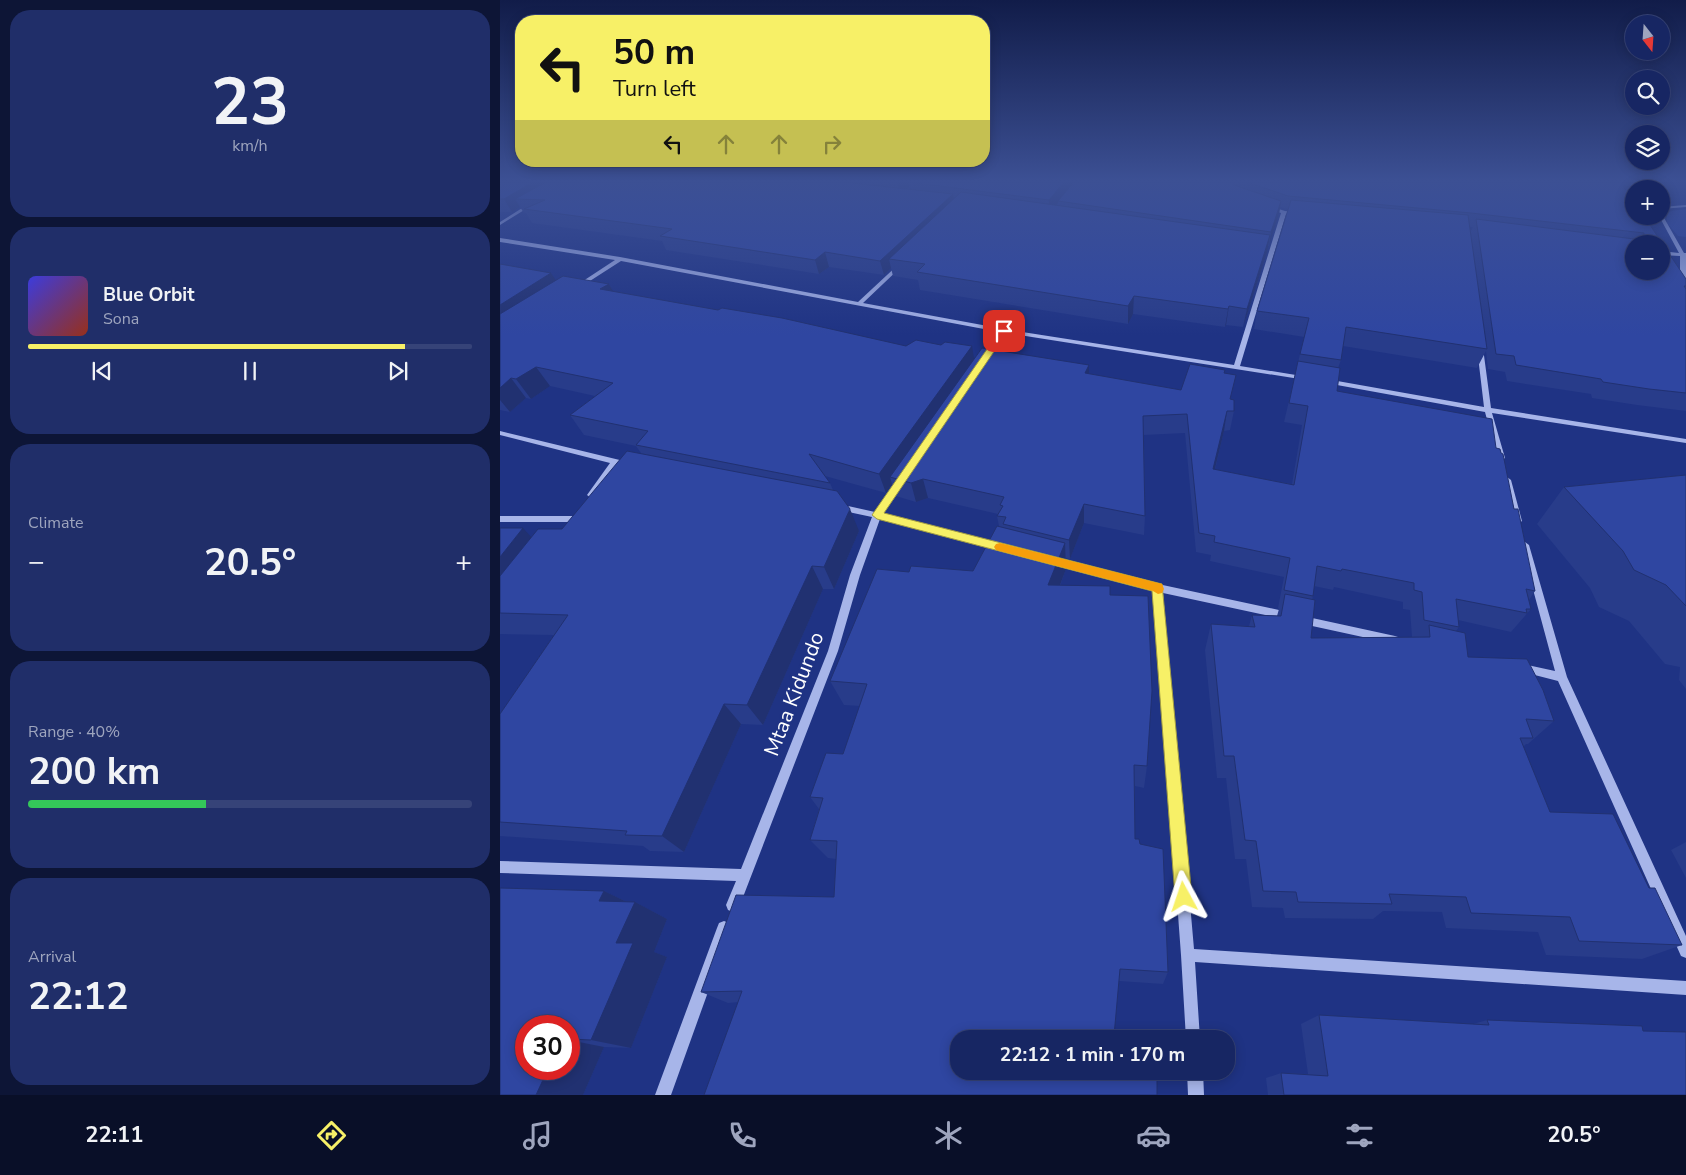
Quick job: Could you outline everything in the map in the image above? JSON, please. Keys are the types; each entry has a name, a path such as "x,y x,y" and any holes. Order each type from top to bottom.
{"street":[{"path":"1237,366 1277,233"},
{"path":"1671,233 1684,255 1682,281 1686,284"},
{"path":"500,240 620,259 1004,331 1237,366 1488,410 1686,441"},
{"path":"1262,248 1272,250"},
{"path":"1670,254 1684,255"},
{"path":"859,304 907,258"},
{"path":"572,290 620,259"},
{"path":"976,371 1004,331"},
{"path":"1479,344 1488,410 1562,677 1686,951"},
{"path":"500,432 633,467"},
{"path":"586,503 614,463"},
{"name":"Mtaa Kidundo","path":"663,1095 744,875 832,651 855,576 877,515 904,475"},
{"path":"828,505 877,515 1008,549"},
{"path":"500,519 572,523 580,511"},
{"path":"1046,559 1158,588 1408,643"},
{"path":"1158,588 1192,1030"},
{"path":"1514,666 1562,677"},
{"path":"500,866 744,875"},
{"path":"1188,955 1686,988"},
{"path":"1195,1080 1196,1095"}],"shaded area":[{"path":"1676,233 1686,233 1686,237 1678,236"}],"building":[{"path":"665,233 910,233 880,261 825,252 815,260 660,236"},
{"path":"917,233 1256,233 1270,235 1247,309 1229,306 1228,309 1134,296 1128,306 917,272 925,264 889,259"},
{"path":"1281,233 1471,233 1487,349 1346,327 1341,360 1300,354 1309,318 1257,311"},
{"path":"1478,233 1587,233 1625,238 1625,280 1670,280 1670,255 1686,279 1686,286 1684,286 1686,289 1686,393 1603,382 1601,379 1516,365 1514,356 1496,354"},
{"path":"1644,233 1655,233 1657,235 1644,235"},
{"path":"500,264 551,273 500,305"},
{"path":"563,276 609,284 600,289 718,310 722,308 782,318 906,346 916,340 941,345 945,342 972,346 879,474 809,454 830,483 636,445 648,431 570,415 613,383 536,367 516,379 511,378 500,388 500,314"},
{"path":"982,348 1089,365 1085,373 1181,390 1190,364 1225,370 1224,373 1236,375 1230,399 1234,400 1234,411 1227,411 1213,469 1294,485 1308,406 1289,403 1298,361 1340,368 1337,391 1492,419 1496,448 1500,449 1503,454 1514,509 1518,509 1535,591 1526,589 1531,609 1526,609 1527,613 1456,599 1459,627 1424,620 1422,592 1414,590 1414,583 1317,566 1313,596 1284,590 1290,558 1214,542 1215,536 1199,533 1187,414 1143,416 1145,516 1084,504 1069,540 1003,524 1006,517 997,516 1003,506 1000,505 1004,497 923,479 911,483 890,477"},
{"path":"627,451 837,491 850,509 824,567 812,566 747,705 724,704 662,836 625,835 627,831 500,822 500,714 568,615 500,613 500,576 538,529 562,529"},
{"path":"1686,475 1686,606 1666,585 1634,570 1623,551 1564,487"},
{"path":"997,526 1065,543 1048,585 1110,586 1110,595 1148,596 1152,691 1147,766 1134,765 1135,839 1139,839 1140,844 1163,849 1168,972 1120,969 1115,1030 950,1030 950,1080 1157,1080 1157,1095 704,1095 742,991 701,992 736,895 834,897 837,841 810,840 823,798 810,797 826,753 843,754 867,684 830,681 877,569 909,572 911,566 973,571"},
{"path":"500,528 523,528 500,557"},
{"path":"1285,594 1315,600 1311,638 1430,637 1429,625 1465,633 1468,657 1527,659 1543,690 1554,721 1526,719 1533,738 1520,738 1550,812 1613,814 1649,888 1655,888 1682,945 1579,941 1570,917 1471,913 1466,897 1389,894 1392,904 1298,902 1296,892 1263,891 1256,841 1245,840 1234,756 1224,756 1211,624 1255,627 1252,615 1281,616"},
{"path":"500,888 604,891 599,901 635,902 616,943 633,943 591,1040 580,1040 580,1015 515,1015 515,1080 543,1080 536,1095 500,1095"},
{"path":"1319,1015 1489,1025 1487,1020 1642,1026 1643,1031 1686,1032 1686,1095 1284,1095 1281,1073 1328,1076"}],"slow traffic":[{"path":"1000,547 1158,589"}],"route":[{"path":"1004,331 877,515 1158,588 1184,897"}]}
